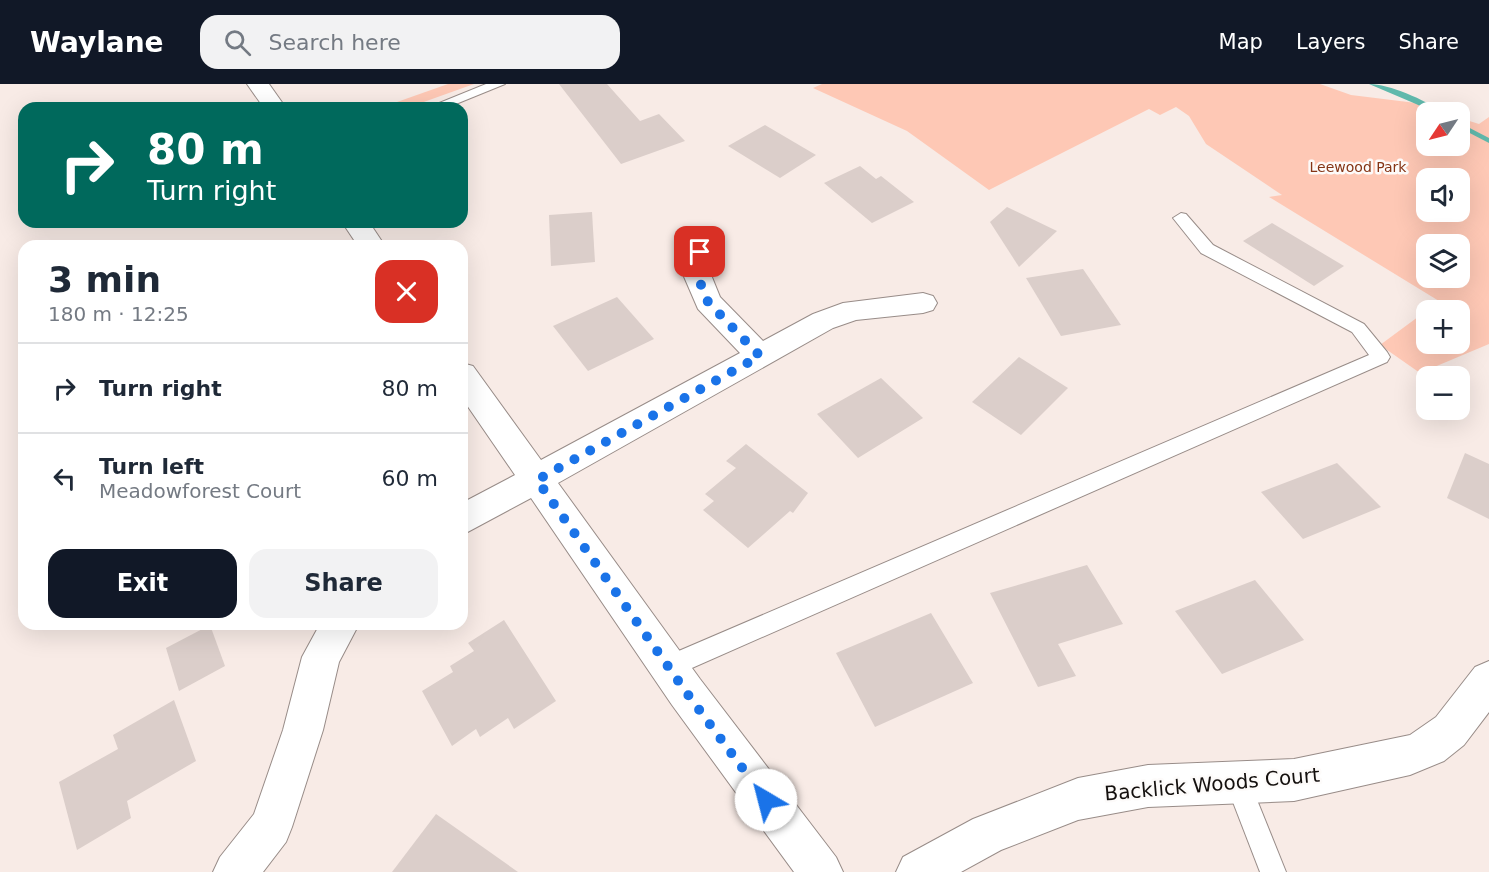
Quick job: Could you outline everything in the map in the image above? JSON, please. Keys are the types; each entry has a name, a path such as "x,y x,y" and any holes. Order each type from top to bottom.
{"street":[{"path":"258,84 271,102"},
{"path":"708,240 693,265 708,302 760,356"},
{"path":"468,517 823,321 853,310 923,303"},
{"path":"468,382 668,667 821,872"},
{"path":"236,872 271,827 303,730 321,657 337,630"},
{"name":"Backlick Woods Court","path":"918,872 988,834 1078,799 1148,786 1294,780 1410,755 1430,747 1450,731 1489,680"}],"lane":[{"path":"450,102 498,84"},
{"path":"668,667 1381,357 1358,328 1207,249 1181,218"},
{"path":"1238,784 1273,872"}],"green space":[{"path":"448,84 474,84 424,102 397,102"},
{"name":"Leewood Park","path":"822,84 1320,84 1351,95 1416,103 1416,156 1470,156 1470,121 1479,124 1489,117 1489,344 1470,352 1470,300 1437,300 1418,288 1470,288 1470,234 1416,234 1416,287 1269,197 1282,195 1206,144 1189,116 1176,107 1160,115 1149,109 989,190 907,131 813,88"},
{"name":"Leewood Park","path":"1416,318 1416,354 1465,354 1437,366 1416,366 1416,370 1380,345"}],"building":[{"path":"559,84 607,84 640,121 659,114 685,141 621,164"},
{"path":"765,125 816,155 780,178 728,146"},
{"path":"860,166 876,179 881,176 914,202 872,223 824,183"},
{"path":"1007,207 1057,231 1019,267 990,222"},
{"path":"592,212 595,262 551,266 549,215"},
{"path":"1272,223 1344,266 1314,286 1243,241"},
{"path":"1083,269 1121,325 1061,336 1026,278"},
{"path":"617,297 654,339 588,371 553,326"},
{"path":"1019,357 1068,388 1021,435 972,402"},
{"path":"881,378 923,418 858,458 817,414"},
{"path":"746,444 808,493 793,513 790,511 748,548 703,510 714,501 705,494 736,468 726,461"},
{"path":"1465,453 1489,464 1489,519 1447,498"},
{"path":"1337,463 1381,507 1303,539 1261,492"},
{"path":"1087,565 1123,624 1058,644 1076,676 1038,687 990,593"},
{"path":"1255,580 1304,640 1222,674 1175,611"},
{"path":"931,613 973,683 875,727 836,653"},
{"path":"504,620 556,701 514,729 508,718 480,737 476,729 452,746 422,691 453,672 450,666 474,651 468,643"},
{"path":"200,630 212,630 225,666 179,691 166,648"},
{"path":"174,700 196,761 127,801 131,818 77,850 59,782 118,749 113,735"},
{"path":"436,814 518,872 392,872"}],"waterway":[{"path":"1373,84 1419,102"},
{"path":"1470,131 1489,141"}],"route":[{"path":"700,252 693,265 708,302 760,356 537,480 686,692 766,800"}]}
